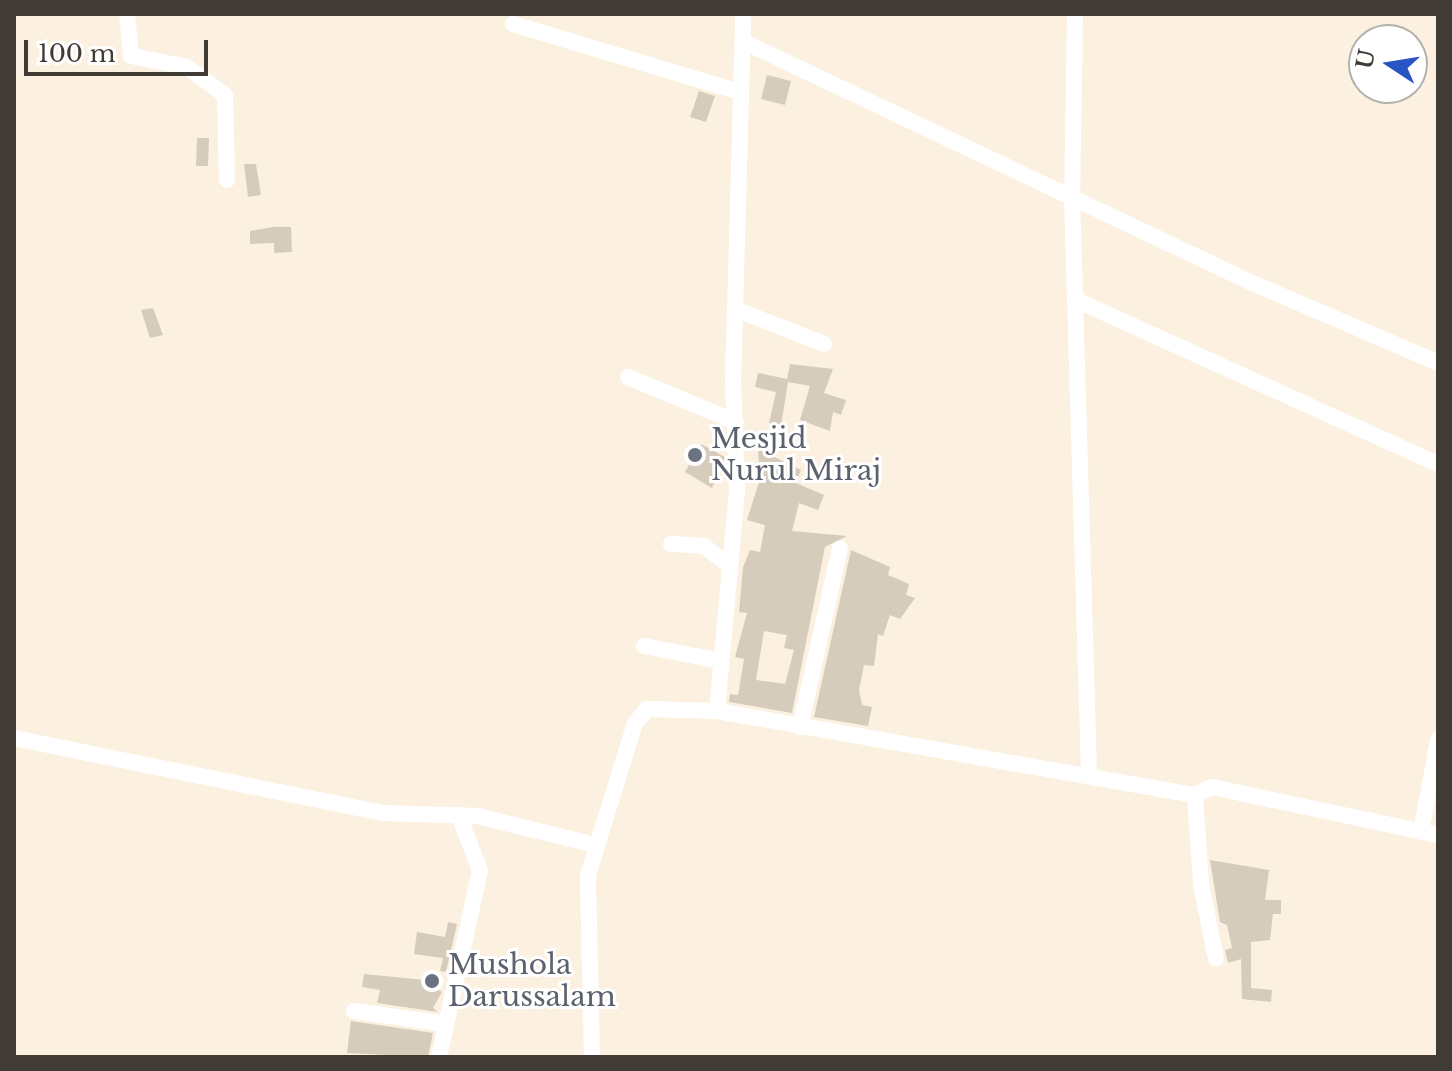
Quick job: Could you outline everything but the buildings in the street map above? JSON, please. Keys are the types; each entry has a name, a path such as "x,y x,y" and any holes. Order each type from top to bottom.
{"street":[{"path":"127,14 131,56 187,67 225,95 227,180"},
{"path":"717,711 730,566 736,422 743,14"},
{"path":"1075,14 1072,197 1089,773"},
{"path":"513,24 740,92"},
{"path":"742,41 1072,197 1438,363"},
{"path":"1076,300 1438,464"},
{"path":"737,310 824,344"},
{"path":"628,377 736,422"},
{"path":"671,544 704,546 730,566"},
{"path":"800,727 840,548"},
{"path":"644,646 721,661"},
{"path":"592,1057 588,884 595,845 639,716 655,708 717,711 1089,773 1195,795 1212,787 1430,834 1438,740"},
{"path":"14,738 383,813 459,815 595,845"},
{"path":"1195,795 1201,884 1216,959"},
{"path":"439,1057 480,871 459,815"},
{"path":"354,1011 446,1024"}],"place":[{"name":"Mesjid Nurul Miraj","path":"695,455"},
{"name":"Mushola Darussalam","path":"432,981"}]}
